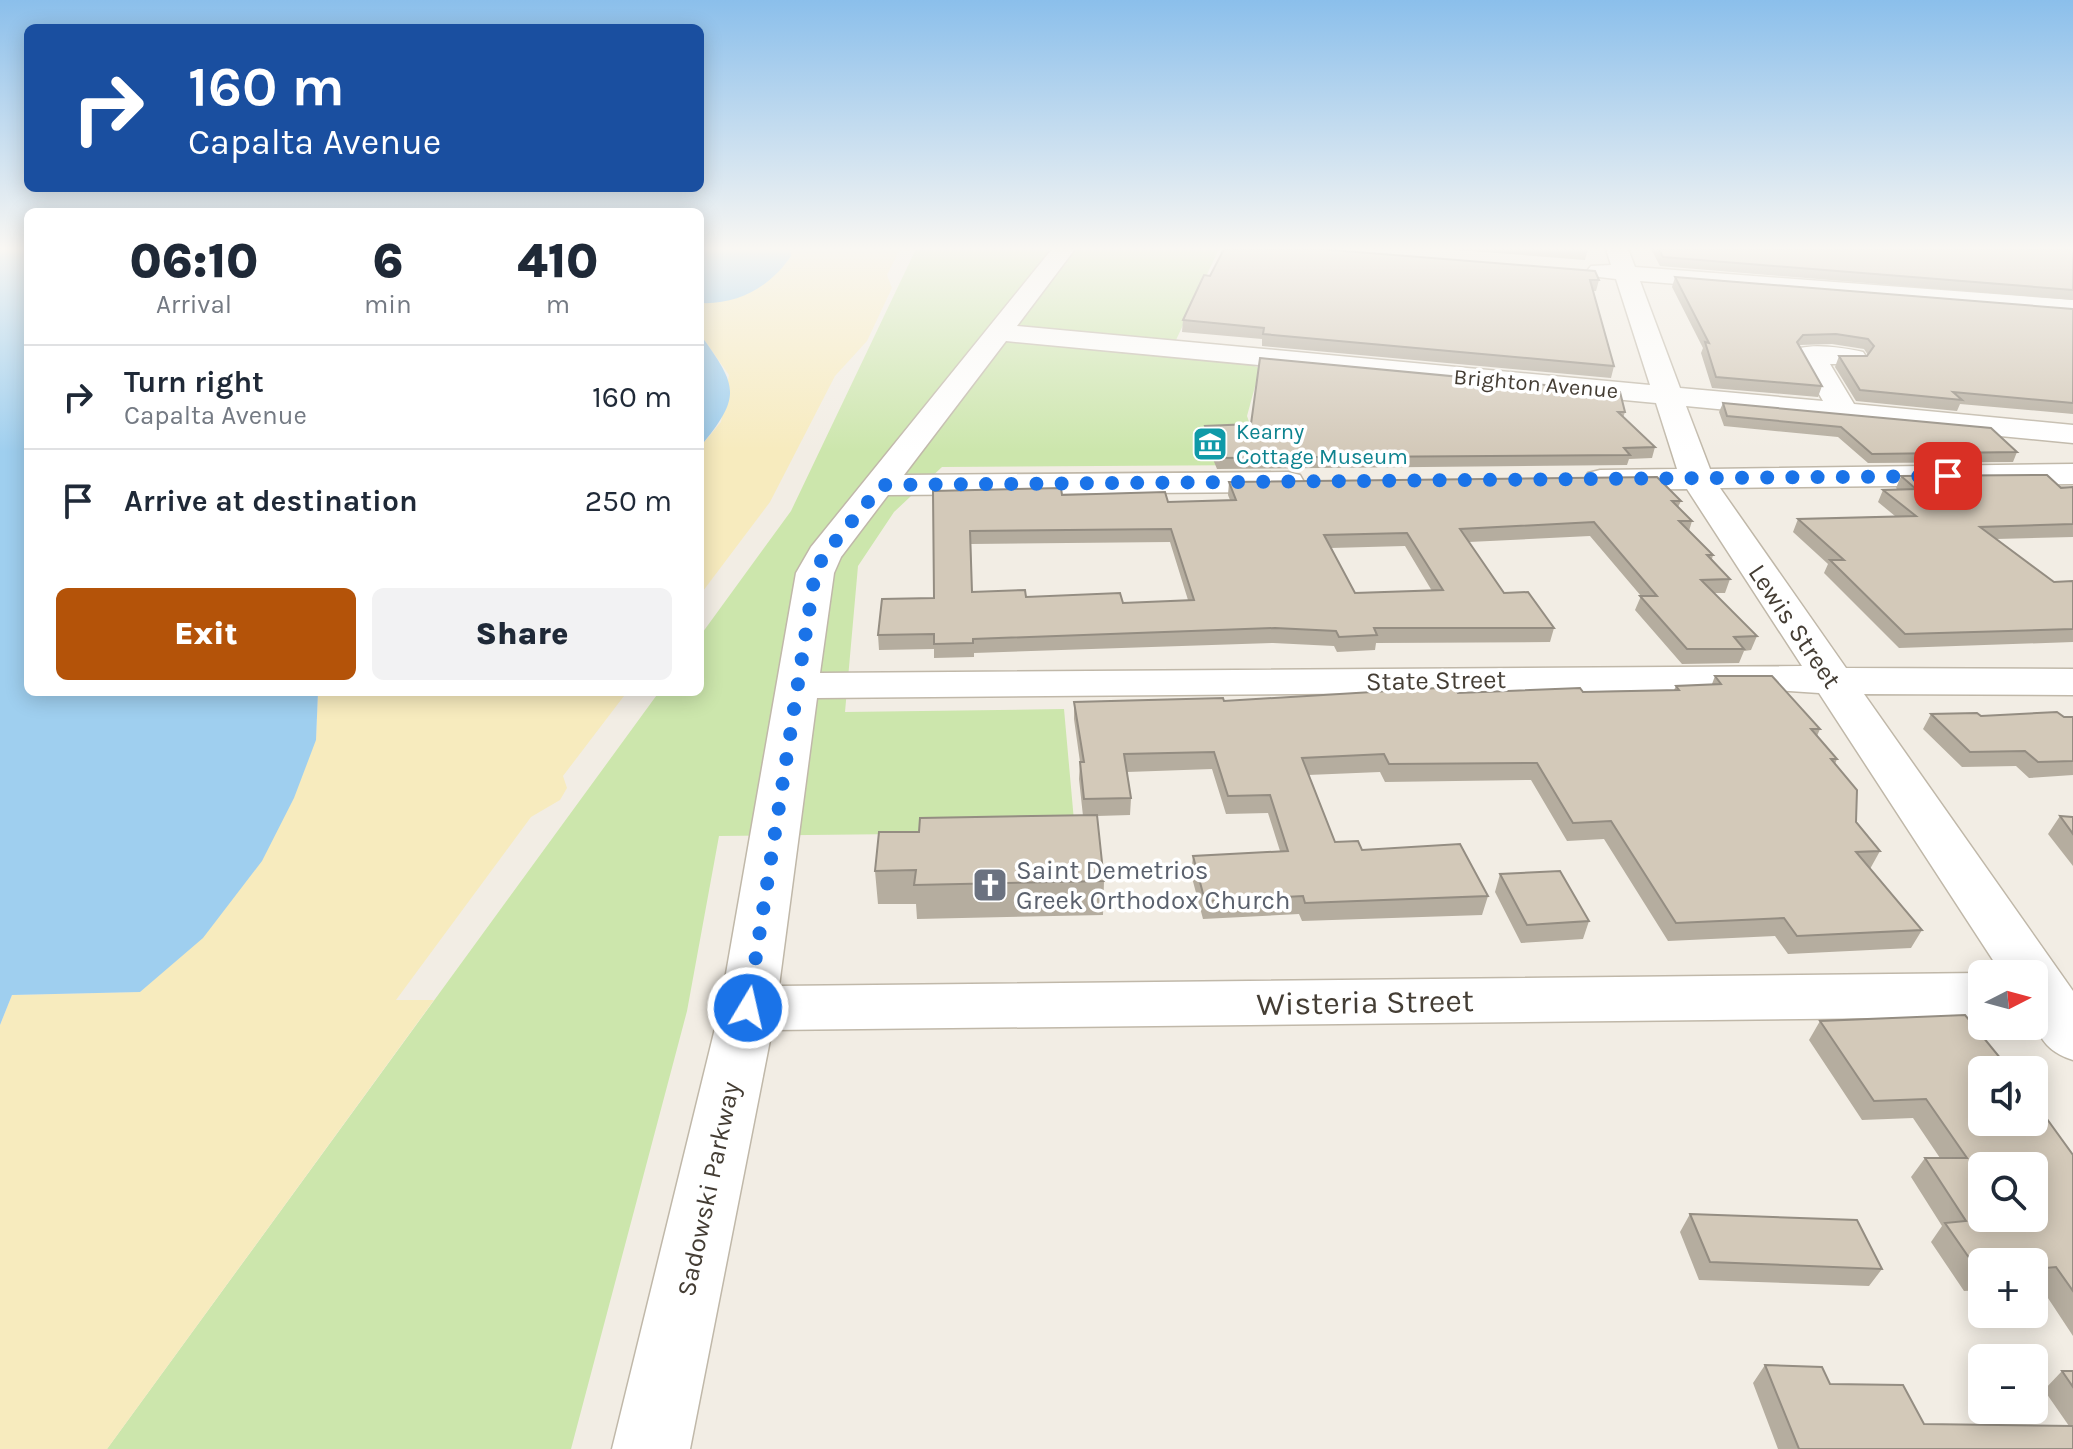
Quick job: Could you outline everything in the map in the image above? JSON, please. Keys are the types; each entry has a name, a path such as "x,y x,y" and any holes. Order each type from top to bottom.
{"street":[{"name":"Sadowski Parkway","path":"651,1449 748,1008 815,573 824,555 882,485 1010,317"},
{"name":"Lewis Street","path":"1639,317 1697,479 2019,960"},
{"name":"Brighton Avenue","path":"998,332 2073,434"},
{"path":"1844,412 1810,354 1853,358"},
{"path":"1569,480 2073,474"},
{"path":"882,485 1313,482"},
{"name":"State Street","path":"798,686 1775,677 1831,681 2073,682"},
{"name":"Wisteria Street","path":"748,1008 1968,995"}],"green space":[{"path":"884,317 1187,317 1176,340 1260,368 1247,416 1264,465 942,467 894,512 858,566 845,712 1064,709 1075,832 719,836 687,1011 571,1449 107,1449 656,696 704,696 704,631 791,511"}],"sand":[{"path":"704,317 878,317 867,341 835,376 770,502 704,590 704,442 721,422 729,375 704,340"},
{"path":"318,696 624,696 563,776 567,788 560,800 531,817 396,1000 434,1000 107,1449 0,1449 0,1025 12,995 140,992 316,740"}],"water":[{"path":"0,317 24,317 24,696 318,696 316,740 294,798 262,861 203,938 140,992 12,995 0,1025"},
{"path":"704,340 722,366 730,390 729,402 704,442"}],"building":[{"path":"1185,317 1600,317 1614,366 1263,334 1264,328 1183,320"},
{"path":"1695,317 2073,317 2073,403 1953,392 1962,400 1860,390 1839,356 1867,356 1874,346 1868,339 1836,334 1803,335 1797,342 1822,386 1716,377 1705,342 1709,343"},
{"path":"1260,358 1620,392 1625,412 1618,412 1655,447 1624,448 1630,455 1218,458 1205,426 1251,424"},
{"path":"1723,403 1991,428 2017,452 1872,454 1841,427 1727,416"},
{"path":"2047,475 2061,488 2073,487 2073,524 1980,527 2054,582 2073,581 2073,629 1905,634 1830,560 1844,560 1798,519 1916,516 1883,490 1916,489 1901,476"},
{"path":"1657,477 1681,501 1672,501 1692,521 1679,521 1713,555 1707,555 1730,579 1701,580 1757,636 1734,637 1744,649 1687,649 1640,596 1657,596 1594,522 1460,529 1504,593 1528,592 1554,628 1374,628 1377,635 1339,637 1336,631 1275,628 973,639 973,643 934,644 934,634 878,635 882,599 934,598 933,491 1061,488 1062,495 1165,492 1168,502 1236,500 1229,482","holes":["1171,529 1194,600 1123,603 1120,593 1026,597 1025,590 972,592 970,531","1407,533 1443,590 1355,593 1324,535"]},
{"path":"1715,676 1772,676 1820,729 1811,729 1837,759 1831,759 1857,790 1856,822 1880,851 1856,852 1922,930 1797,936 1784,918 1676,923 1611,821 1573,823 1537,763 1389,764 1384,754 1302,758 1335,842 1358,841 1362,850 1460,844 1488,896 1305,903 1303,896 1205,901 1193,856 1288,851 1270,795 1228,796 1214,752 1124,754 1131,798 1084,799 1080,762 1084,762 1074,702 1223,698 1224,701 1454,687 1458,693 1580,688 1583,692 1679,690 1676,686 1721,684"},
{"path":"2057,712 2064,717 2073,717 2073,761 2038,762 2025,751 1970,752 1931,714 1977,713 1981,716"},
{"path":"1097,815 1104,881 914,885 916,870 875,871 879,832 919,832 920,818"},
{"path":"2060,816 2073,817 2073,834"},
{"path":"1560,871 1589,921 1527,925 1500,874"},
{"path":"1965,1015 1968,1019 1968,1040 1985,1040 1999,1056 1968,1056 1968,1136 2048,1136 2048,1120 2073,1155 2073,1291 2056,1267 2048,1268 2048,1248 1968,1248 1968,1256 1945,1223 1966,1221 1925,1158 1967,1158 1926,1099 1874,1101 1820,1021"},
{"path":"1690,1214 1857,1220 1882,1269 1710,1262"},
{"path":"1765,1365 1822,1367 1830,1384 1903,1385 1924,1424 2073,1426 2073,1449 1799,1449"},
{"path":"2062,1371 2073,1371 2073,1387"}],"place":[{"name":"Kearny Cottage Museum","path":"1210,444"},
{"name":"Saint Demetrios Greek Orthodox Church","path":"990,885"}],"route":[{"path":"748,1008 815,573 824,555 882,485 1948,476"}]}
